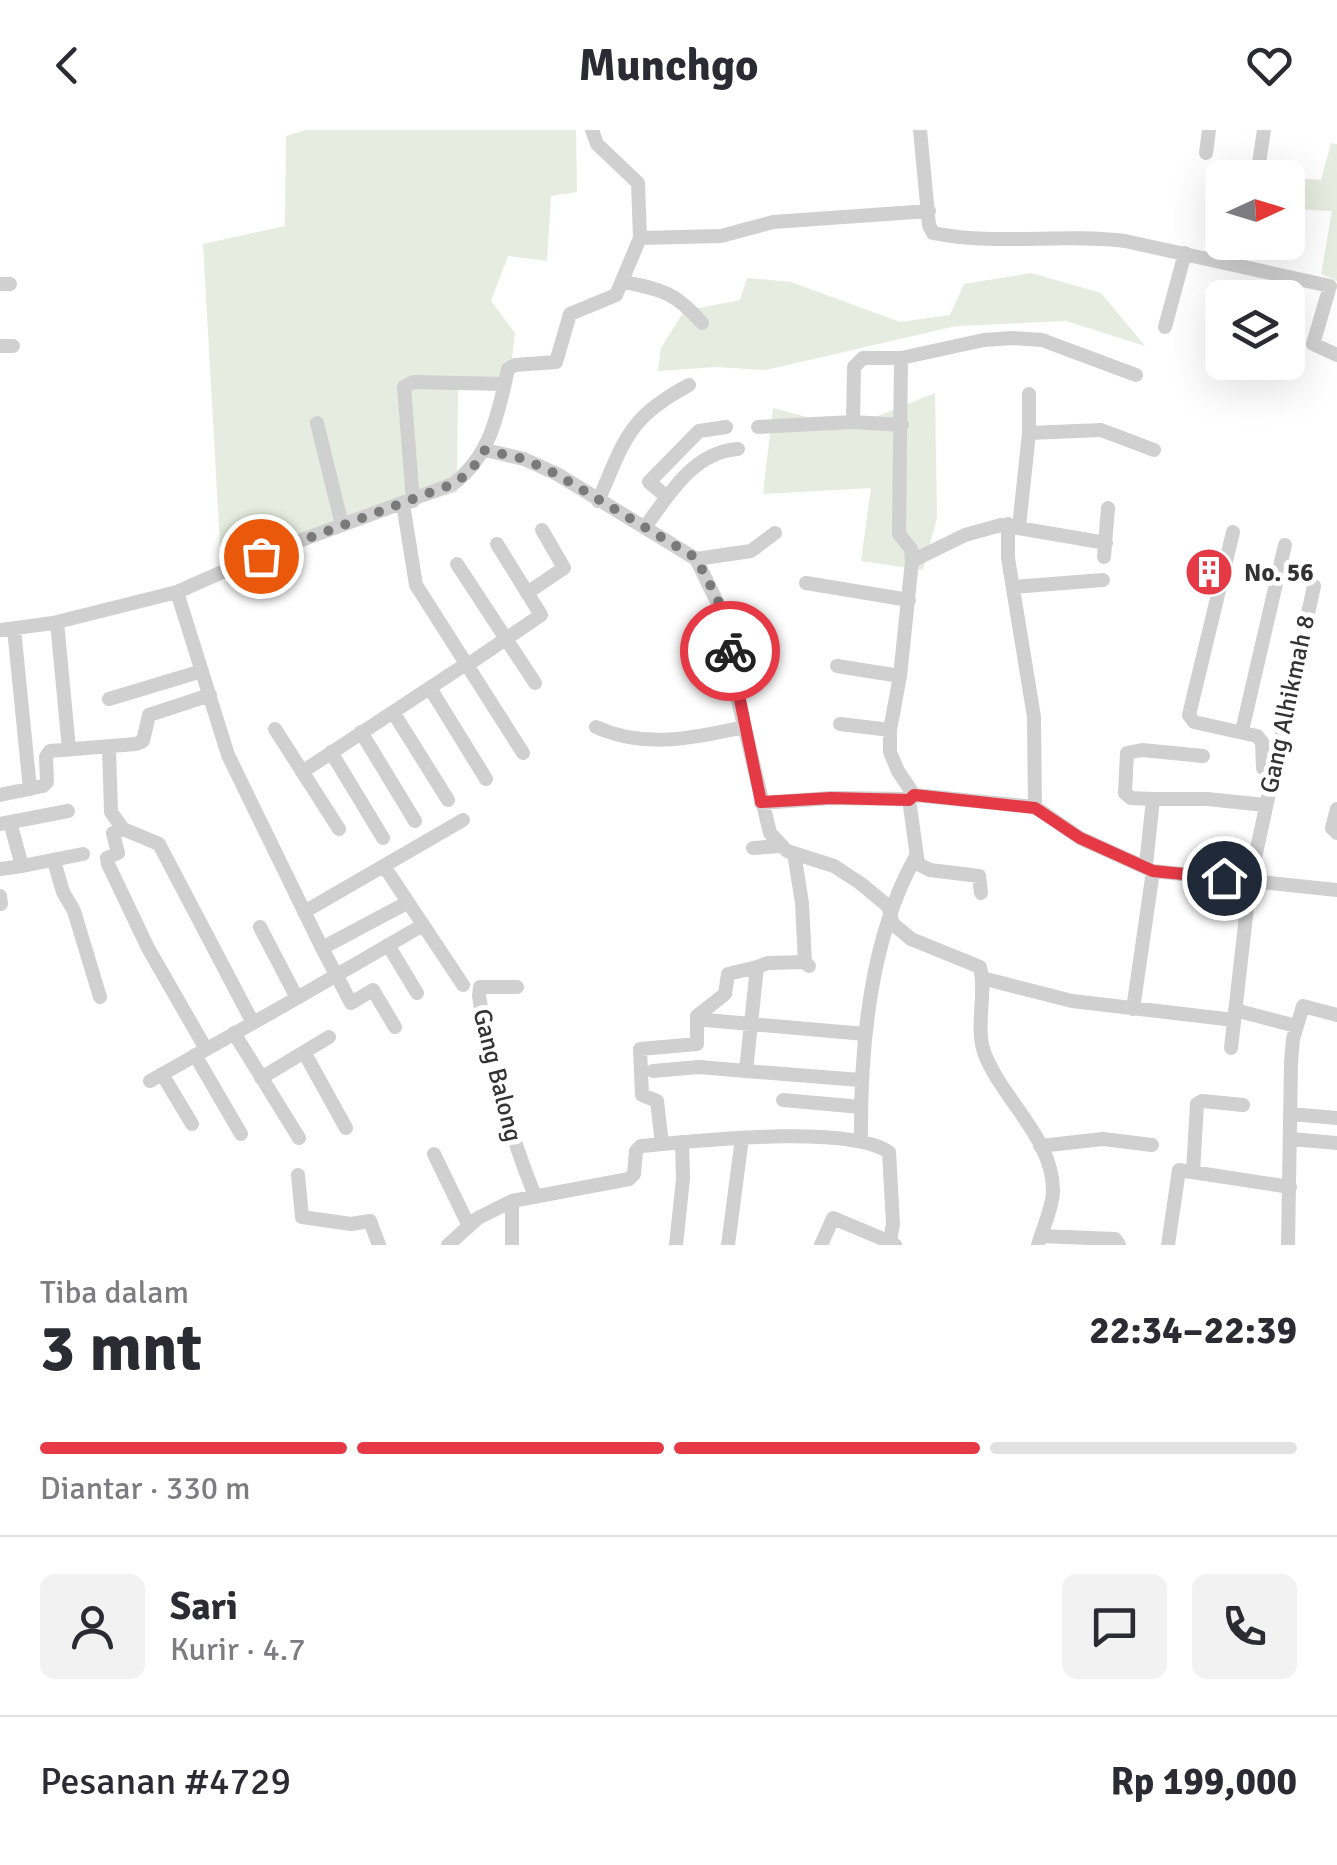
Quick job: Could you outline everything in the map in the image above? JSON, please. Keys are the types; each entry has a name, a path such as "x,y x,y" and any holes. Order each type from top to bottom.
{"street":[{"path":"30,788 7,630 57,622 177,592 408,503 453,484 470,472 485,450 508,370 515,365 556,362 570,314 610,300 624,282 640,238 638,183 597,144 592,130"},
{"path":"920,130 929,225 934,233 1100,238 1330,286 1312,344 1337,355"},
{"path":"1206,153 1209,130"},
{"path":"1260,160 1264,130"},
{"path":"640,238 721,236 772,222 929,211"},
{"path":"1164,327 1185,253"},
{"path":"624,282 668,291 682,300 702,323"},
{"path":"853,422 855,363 863,358 901,358 984,340 1042,340 1136,375"},
{"path":"861,1141 864,1034 898,888 915,858 911,797 890,752 912,561 911,549 899,534 901,358"},
{"path":"504,384 413,382 404,387 408,503 416,585 523,753"},
{"path":"598,501 624,442 640,417 689,385"},
{"path":"1029,394 1029,433 1008,558 1034,717 1035,808"},
{"path":"758,426 853,422 902,425"},
{"path":"317,423 342,526"},
{"path":"667,497 649,482 699,431 726,427"},
{"path":"1029,433 1100,430 1154,450"},
{"path":"644,527 683,476 706,458 738,449"},
{"path":"485,450 524,459 556,474 696,558 722,612 766,824 787,850 802,903 807,964 768,963 726,976 725,994 697,1016 697,1044 639,1050 642,1095 657,1101 662,1144"},
{"path":"912,561 966,535 1014,526 1105,550 1108,508"},
{"path":"528,593 564,568 542,530"},
{"path":"1232,532 1190,718 1260,739 1263,768 1272,771"},
{"path":"696,558 751,551 775,534"},
{"path":"302,772 541,615 497,544"},
{"path":"1242,732 1285,545"},
{"path":"457,564 535,684"},
{"path":"1012,587 1102,580"},
{"path":"806,584 909,600"},
{"name":"Gang Alhikmah 8","path":"1231,1048 1250,880 1314,586"},
{"path":"177,592 228,755 336,976 351,1003 373,990 395,1027"},
{"path":"57,622 69,750"},
{"path":"837,666 900,676"},
{"path":"109,698 202,671"},
{"path":"430,688 486,779"},
{"path":"0,794 46,782 46,756 50,751 109,748 143,741 149,715 210,695"},
{"path":"393,712 448,800"},
{"path":"840,724 890,730"},
{"path":"596,726 624,739 684,740 744,727"},
{"path":"275,729 340,830"},
{"path":"361,732 415,821"},
{"path":"109,748 112,812 123,829 159,844 252,1023"},
{"path":"1203,756 1142,750 1126,753 1125,793 1131,798 1265,805"},
{"path":"332,752 383,838"},
{"path":"761,802 911,797 1035,808 1080,838 1150,868 1337,890"},
{"path":"1133,1009 1150,868 1153,798"},
{"path":"1337,809 1332,828 1337,833"},
{"path":"22,866 5,823 68,811"},
{"path":"304,912 463,820"},
{"path":"123,829 113,833 118,853 106,858 108,864 241,1134"},
{"path":"753,848 787,850 834,866 888,906 893,924 911,939 977,964 982,978 981,1029 986,1056 1040,1146 1053,1188 1040,1240 1115,1239 1119,1245"},
{"path":"0,869 83,854"},
{"path":"915,858 930,870 978,876 981,893"},
{"path":"54,861 100,997"},
{"path":"384,866 463,985"},
{"path":"0,896 1,904"},
{"path":"322,948 403,906"},
{"path":"192,1124 156,1078 423,925"},
{"path":"260,927 297,998"},
{"path":"388,946 417,993"},
{"path":"746,1071 757,967"},
{"path":"982,978 1072,1001 1234,1015 1296,1026"},
{"name":"Gang Balong","path":"517,987 480,987 479,996 492,1071 510,1134 535,1196"},
{"path":"1288,1245 1291,1062 1296,1026 1303,1006 1337,1015"},
{"path":"706,1020 864,1034"},
{"path":"234,1034 299,1138"},
{"path":"262,1078 329,1038"},
{"path":"304,1052 346,1128"},
{"path":"654,1071 699,1067 860,1080"},
{"path":"783,1100 861,1108"},
{"path":"1193,1172 1197,1104 1202,1101 1243,1105"},
{"path":"1290,1114 1337,1118"},
{"path":"448,1245 494,1208 512,1201 629,1179 634,1174 637,1147 776,1136 861,1141 884,1149 891,1157 892,1243 832,1218 821,1245"},
{"path":"728,1245 742,1138"},
{"path":"1291,1139 1337,1143"},
{"path":"1040,1146 1103,1140 1152,1145"},
{"path":"676,1245 683,1180 682,1142"},
{"path":"434,1154 469,1226"},
{"path":"1168,1245 1176,1172 1290,1187"},
{"path":"298,1175 302,1217 352,1224 370,1222 379,1245"},
{"path":"512,1201 512,1245"}],"shaded area":[{"path":"306,130 576,130 577,192 551,196 547,261 508,256 491,301 515,333 510,376 458,385 457,492 221,562 203,244 285,226 286,136"},
{"path":"1331,143 1337,144 1337,281 1321,274 1332,211 1305,210 1305,179 1321,180"},
{"path":"1031,273 1101,293 1145,346 1066,321 956,326 766,370 716,367 658,371 661,348 684,311 740,300 747,278 791,282 900,322 950,315 964,284"},
{"path":"935,393 937,518 923,570 861,561 871,488 763,494 773,408 848,428"}],"way so far":[{"path":"261,556 453,484 470,472 485,450 524,459 556,474 696,558 718,600 730,651"}],"place":[{"name":"No. 56","path":"1209,572"}],"route":[{"path":"730,651 761,802 831,798 909,800 914,795 1035,808 1080,838 1153,871 1224,878"}]}
